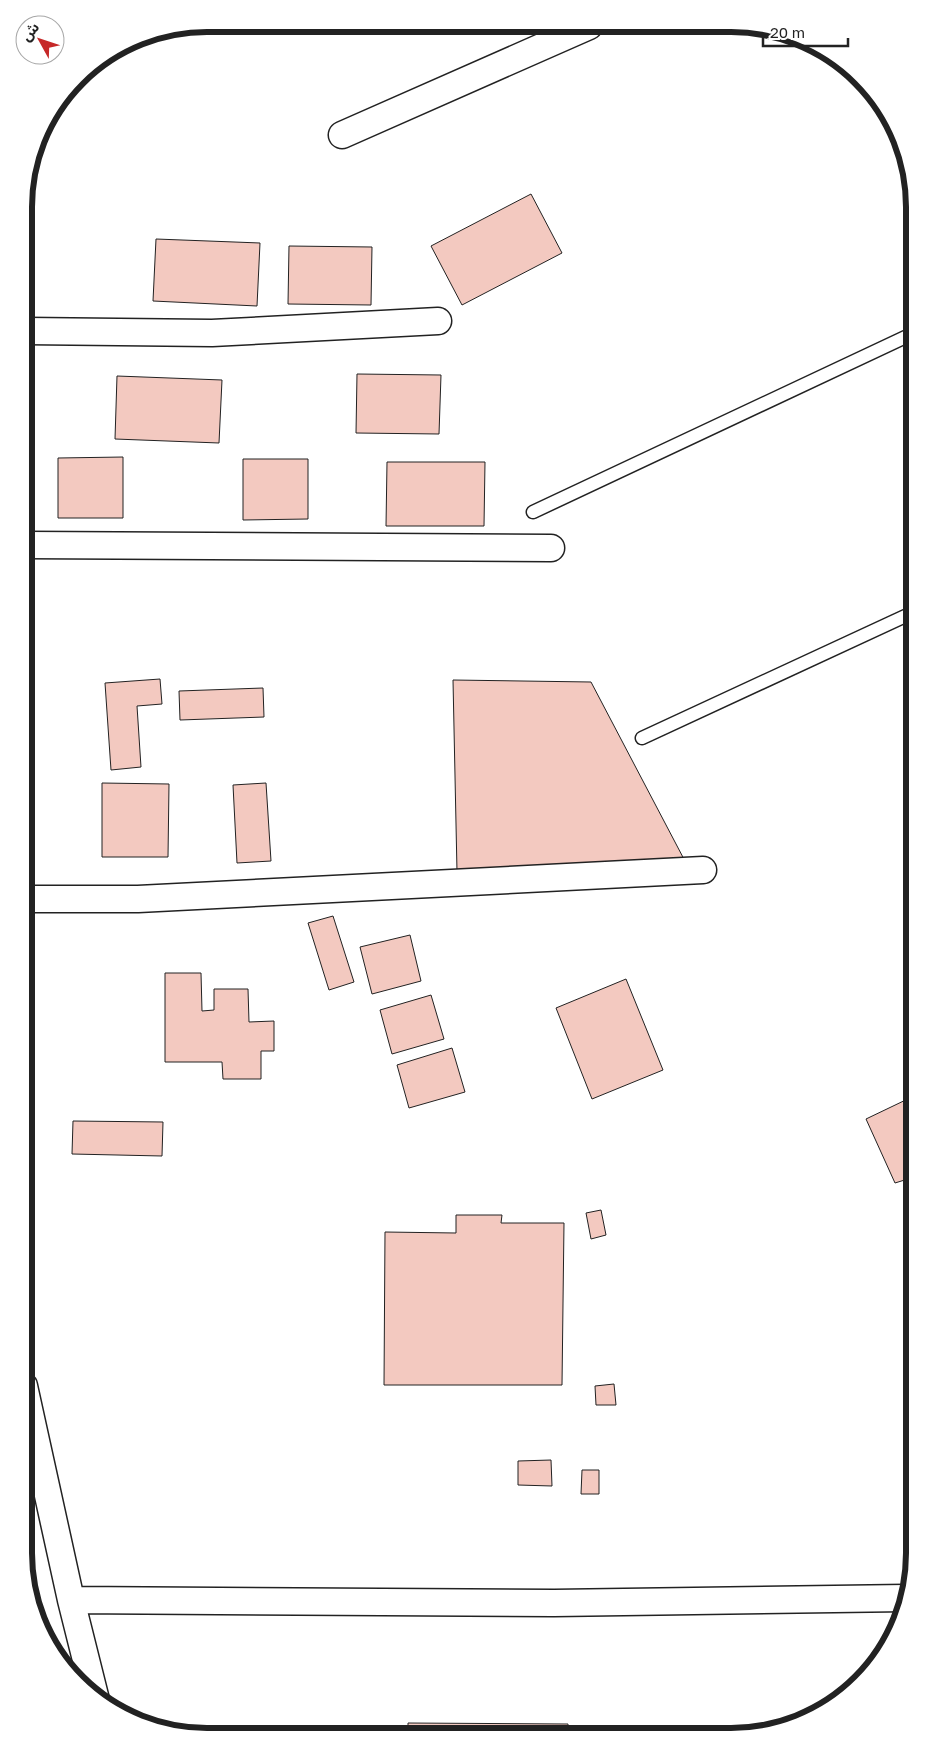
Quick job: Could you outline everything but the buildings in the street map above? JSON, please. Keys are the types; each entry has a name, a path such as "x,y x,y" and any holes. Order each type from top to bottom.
{"street":[{"path":"342,135 575,32"},
{"path":"32,331 212,333 438,321"},
{"path":"32,545 551,548"},
{"path":"32,899 138,900 703,870"},
{"path":"32,1422 71,1600 92,1684"},
{"path":"71,1600 554,1603 899,1598"}],"lane":[{"path":"533,512 906,337"},
{"path":"642,738 906,616"}]}
